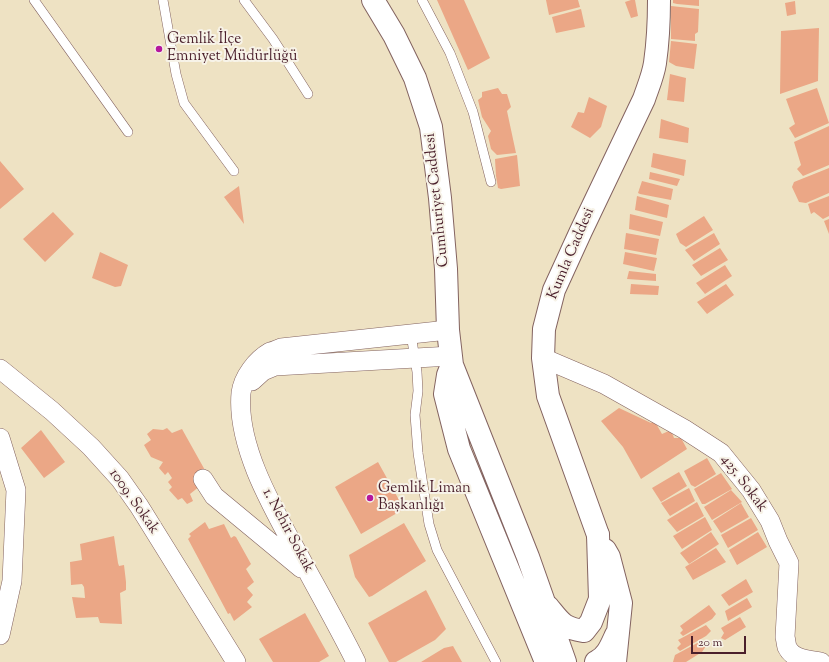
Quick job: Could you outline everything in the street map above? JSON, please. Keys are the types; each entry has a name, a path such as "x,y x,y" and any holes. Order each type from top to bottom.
{"main road":[{"name":"Cumhuriyet Caddesi","path":"373,0 394,35 415,78 431,127 440,198 446,269 448,330 452,360"},
{"name":"Kumla Caddesi","path":"598,536 548,396 543,358 544,329 554,290 644,99 651,79 655,64 659,20 659,0"},
{"path":"452,360 445,394 459,449 475,488 558,660"},
{"path":"452,360 544,602 558,660"},
{"path":"558,660 569,642 584,631 591,622 600,599 598,536"},
{"path":"598,536 609,557 621,603 615,662"},
{"path":"544,602 566,627 584,631"},
{"path":"596,662 609,651 619,631"}],"street":[{"name":"1. Nehir Sokak","path":"356,662 339,628 276,514 256,471 244,436 241,412 241,392 247,376 259,360 281,348 448,330"},
{"path":"241,392 263,371 275,366 415,358 452,360"},
{"name":"425. Sokak","path":"543,358 604,384 684,428 721,453 750,490 770,522 789,563 785,637 787,647 792,654 801,659 821,662"},
{"name":"1009. Sokak","path":"0,369 52,410 91,447 120,479 139,506 236,662"},
{"path":"0,438 16,490 12,581 0,635"},
{"path":"203,479 218,500 310,576"}],"lane":[{"path":"34,0 128,132"},
{"path":"163,0 176,74 184,103 234,171"},
{"path":"244,0 273,39 308,94"},
{"path":"422,0 450,53 473,112 491,182"},
{"path":"411,334 417,372 418,391 415,415 418,453 429,524 437,550 496,662"}],"building":[{"path":"437,0 464,0 490,58 468,70"},
{"path":"546,0 578,0 580,7 549,15"},
{"path":"635,0 638,16 631,18 625,2"},
{"path":"673,0 699,0 699,6 677,4 673,3"},
{"path":"795,1 796,14 787,16 785,3"},
{"path":"671,6 699,9 698,32 695,34 695,41 671,39"},
{"path":"581,9 585,27 556,33 552,17"},
{"path":"819,28 818,81 780,94 781,31"},
{"path":"671,41 697,44 694,69 676,66 669,62"},
{"path":"670,74 686,78 684,102 667,100"},
{"path":"498,88 502,94 507,94 511,107 507,111 516,153 497,155 491,149 488,136 491,131 482,117 478,100 482,97 482,92"},
{"path":"817,88 829,123 795,138 789,128 795,124 786,99"},
{"path":"589,97 607,106 601,127 590,138 571,127 578,112 584,113"},
{"path":"661,119 689,128 688,143 659,138"},
{"path":"829,126 829,165 803,176 797,169 801,165 794,142"},
{"path":"653,153 686,160 684,176 651,167"},
{"path":"517,155 520,186 501,189 498,188 495,159"},
{"path":"0,161 24,189 0,209"},
{"path":"829,168 829,193 806,203 799,202 792,187 794,182"},
{"path":"650,172 680,179 677,186 649,179"},
{"path":"642,181 673,189 671,200 638,193"},
{"path":"239,186 244,224 224,197"},
{"path":"637,196 669,205 667,218 635,210"},
{"path":"829,196 829,216 823,219 814,212 811,214 808,204"},
{"path":"53,212 74,234 45,262 23,239"},
{"path":"630,214 663,222 660,236 629,229"},
{"path":"704,216 713,230 686,247 680,243 676,234"},
{"path":"829,219 829,234 824,221"},
{"path":"626,233 659,239 656,255 624,249"},
{"path":"714,233 720,244 694,261 685,250"},
{"path":"720,248 728,260 701,276 692,265"},
{"path":"100,252 128,265 121,286 115,287 92,278"},
{"path":"625,252 657,258 654,271 623,264"},
{"path":"725,265 732,276 705,294 696,283"},
{"path":"629,271 656,274 656,281 627,279"},
{"path":"631,284 659,286 658,295 630,294"},
{"path":"726,284 734,295 707,314 697,302"},
{"path":"619,408 651,423 654,420 662,434 671,430 674,438 681,438 687,449 641,479 623,447 601,421"},
{"path":"167,428 172,433 182,429 206,472 200,486 190,494 193,501 187,504 182,498 178,500 169,490 172,487 168,482 172,478 168,472 165,475 159,468 163,462 151,457 144,445 151,440 147,434 153,429 163,430"},
{"path":"41,430 65,462 44,478 21,448"},
{"path":"707,458 716,474 695,487 691,485 684,471"},
{"name":"Gemlik Liman Başkanlığı","path":"378,462 404,509 361,534 335,487"},
{"path":"679,472 687,486 661,502 652,488"},
{"path":"721,473 732,489 705,504 702,504 694,489"},
{"path":"689,488 695,501 670,516 661,503"},
{"path":"731,490 742,502 712,520 704,507"},
{"path":"697,502 704,516 677,532 667,520"},
{"path":"741,503 749,517 721,533 713,521"},
{"path":"705,517 712,530 682,549 673,536"},
{"path":"751,518 758,530 728,548 721,535"},
{"path":"205,522 209,529 224,524 231,538 234,536 236,537 251,564 246,569 254,582 247,588 253,595 247,602 252,607 234,621 230,613 228,614 188,539 191,536 189,534"},
{"path":"404,523 426,561 369,597 355,577 349,555"},
{"path":"711,532 719,544 689,564 680,553"},
{"path":"758,532 767,547 737,565 729,550"},
{"path":"114,536 118,563 119,566 124,565 126,582 126,590 120,593 122,624 100,623 98,617 76,618 72,597 85,598 84,587 82,584 71,585 70,562 82,560 80,544"},
{"path":"716,548 726,562 693,580 685,567"},
{"path":"746,579 753,592 729,606 721,595"},
{"path":"426,590 446,629 435,640 396,662 389,662 368,623"},
{"path":"747,598 752,607 728,621 725,611"},
{"path":"709,605 716,614 712,619 683,636 680,633 683,630 680,626"},
{"path":"305,613 329,656 319,662 273,662 259,639"},
{"path":"740,617 746,627 725,640 721,638 724,633 721,628"},
{"path":"706,625 711,631 706,636 680,651 677,648 681,644 678,640"},
{"path":"701,641 706,646 702,652 686,662 673,662 675,655"},
{"path":"453,646 462,662 421,662 444,648"}],"place":[{"name":"Gemlik İlçe Emniyet Müdürlüğü","path":"159,49"},
{"name":"Gemlik Liman Başkanlığı","path":"370,498"}]}
